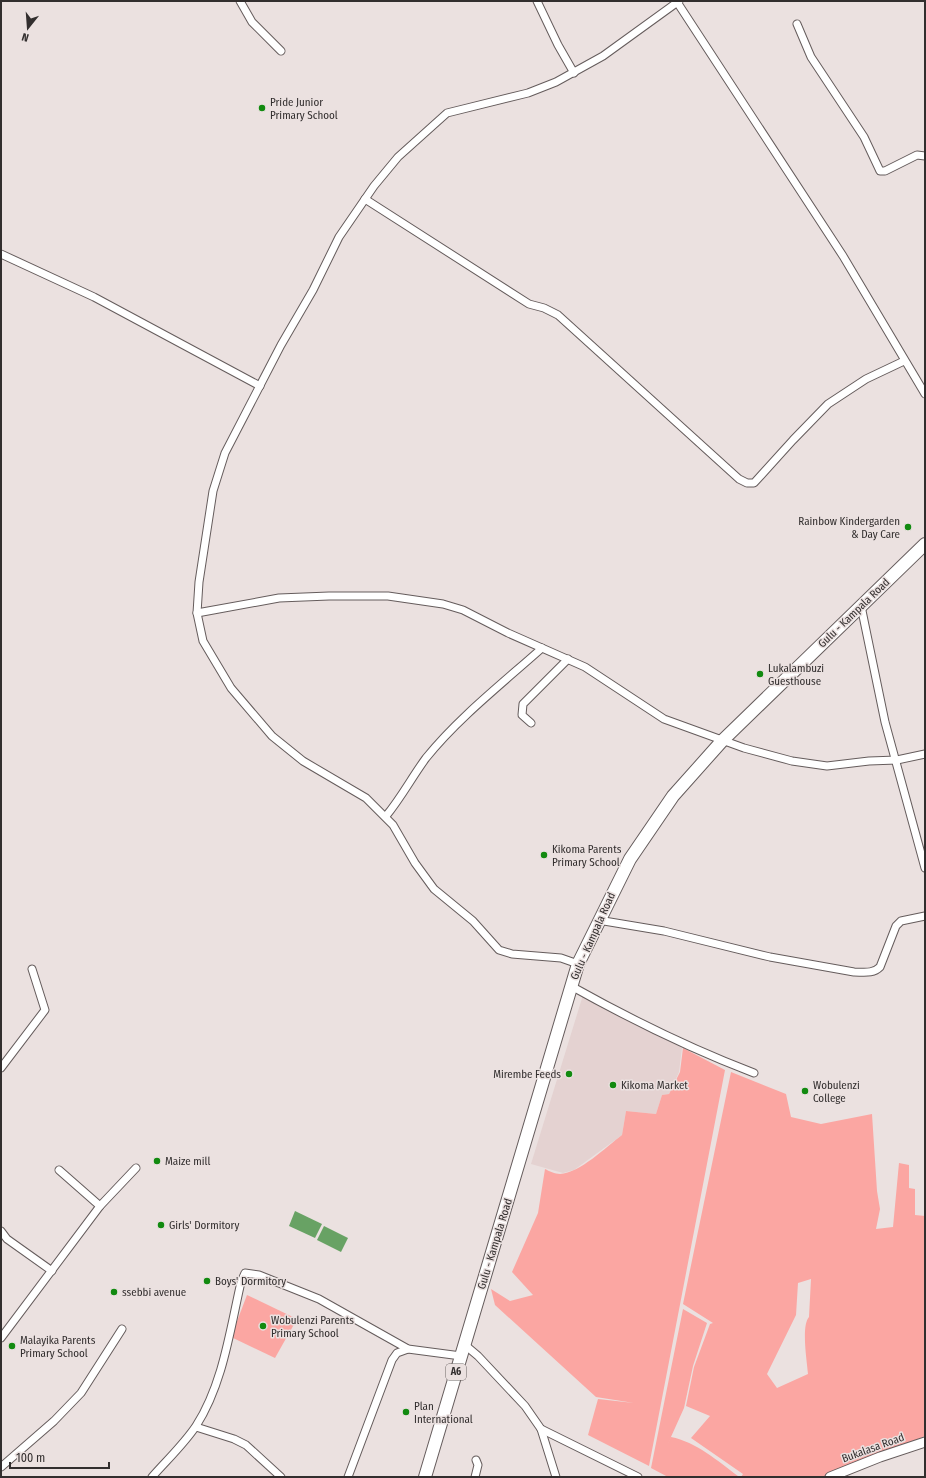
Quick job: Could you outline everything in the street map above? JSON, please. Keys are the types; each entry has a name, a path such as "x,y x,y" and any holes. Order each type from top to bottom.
{"main road":[{"name":"Gulu - Kampala Road","path":"425,1477 578,964 598,920 624,870 673,796 722,741 925,544"}],"street":[{"path":"240,1 252,22 281,51"},
{"path":"537,1 558,45 574,73"},
{"path":"578,964 562,958 512,954 500,950 473,921 434,889 386,816 366,798 303,761 272,736 231,688 203,641 197,613 204,537 213,491 225,453 281,345 313,290 339,237 365,199 398,157 447,113 528,93 556,82 603,56 678,2 843,256 925,394"},
{"path":"797,24 810,56 864,137 880,171 885,171 917,154 925,156"},
{"path":"365,199 529,304 544,308 558,315 739,480 747,483 754,483 828,404 866,379 904,361"},
{"path":"1,254 94,297 260,386"},
{"path":"197,613 278,598 329,596 388,596 443,604 463,610 585,667 664,718 722,741 777,757 827,766 869,761 897,760 925,754"},
{"path":"861,606 886,722 925,868"},
{"path":"386,816 427,758 442,741 495,690 542,648"},
{"path":"531,723 522,715 523,704 568,659"},
{"path":"598,920 664,931 770,957 854,972 868,972 876,971 880,967 896,926 901,921 925,916"},
{"path":"1,1068 45,1010 32,969"},
{"path":"571,986 614,1010 664,1034 754,1073"},
{"path":"1,1338 100,1206 136,1168"},
{"path":"59,1170 100,1206"},
{"path":"1,1231 7,1239 52,1271"},
{"path":"152,1477 196,1427 217,1381 240,1282 245,1273 259,1275 319,1298 408,1349"},
{"path":"1,1466 54,1421 81,1393 122,1329"},
{"path":"348,1477 392,1360 397,1353 408,1349 463,1351 478,1356 525,1406 541,1429 556,1477"},
{"path":"196,1427 240,1442 281,1477"},
{"path":"541,1429 638,1477"},
{"name":"Bukalasa Road","path":"830,1477 864,1463 925,1442"},
{"path":"475,1477 478,1465 476,1460"}],"shaded area":[{"name":"Kikoma Market","path":"583,995 663,1036 682,1048 679,1072 669,1094 662,1095 656,1114 626,1111 622,1135 574,1170 563,1173 531,1164"},
{"path":"683,1048 725,1070 649,1466 588,1435 598,1399 634,1403 596,1397 495,1305 491,1289 510,1301 533,1295 512,1272 538,1213 545,1169 558,1174 568,1173 592,1159 622,1135 626,1111 656,1114 662,1095 669,1094 680,1072"},
{"path":"731,1072 786,1094 791,1117 821,1124 872,1114 877,1191 880,1209 876,1229 893,1227 899,1163 909,1165 909,1188 915,1189 915,1215 925,1216 925,1436 828,1477 741,1477 743,1474 691,1438 710,1416 686,1406 694,1367 710,1324 713,1323 683,1304","holes":["811,1279 809,1317 805,1328 808,1374 777,1388 767,1374 796,1315 798,1283"]},
{"path":"295,1211 322,1224 315,1238 289,1226"},
{"path":"324,1226 348,1238 341,1252 317,1240"},
{"path":"247,1295 297,1319 275,1358 231,1337"},
{"path":"683,1309 707,1323 693,1366 684,1408 666,1448 671,1437 680,1439 715,1458 738,1476 737,1477 668,1477 651,1468"}],"place":[{"name":"Pride Junior Primary School","path":"262,108"},
{"name":"Rainbow Kindergarden & Day Care","path":"908,527"},
{"name":"Lukalambuzi Guesthouse","path":"760,674"},
{"name":"Kikoma Parents Primary School","path":"544,855"},
{"name":"Mirembe Feeds","path":"569,1074"},
{"name":"Kikoma Market","path":"613,1085"},
{"name":"Wobulenzi College","path":"805,1091"},
{"name":"Maize mill","path":"157,1161"},
{"name":"Girls' Dormitory","path":"161,1225"},
{"name":"Boys' Dormitory","path":"207,1281"},
{"name":"ssebbi avenue","path":"114,1292"},
{"name":"Wobulenzi Parents Primary School","path":"263,1326"},
{"name":"Malayika Parents Primary School","path":"12,1346"},
{"name":"Plan International","path":"406,1412"}]}
